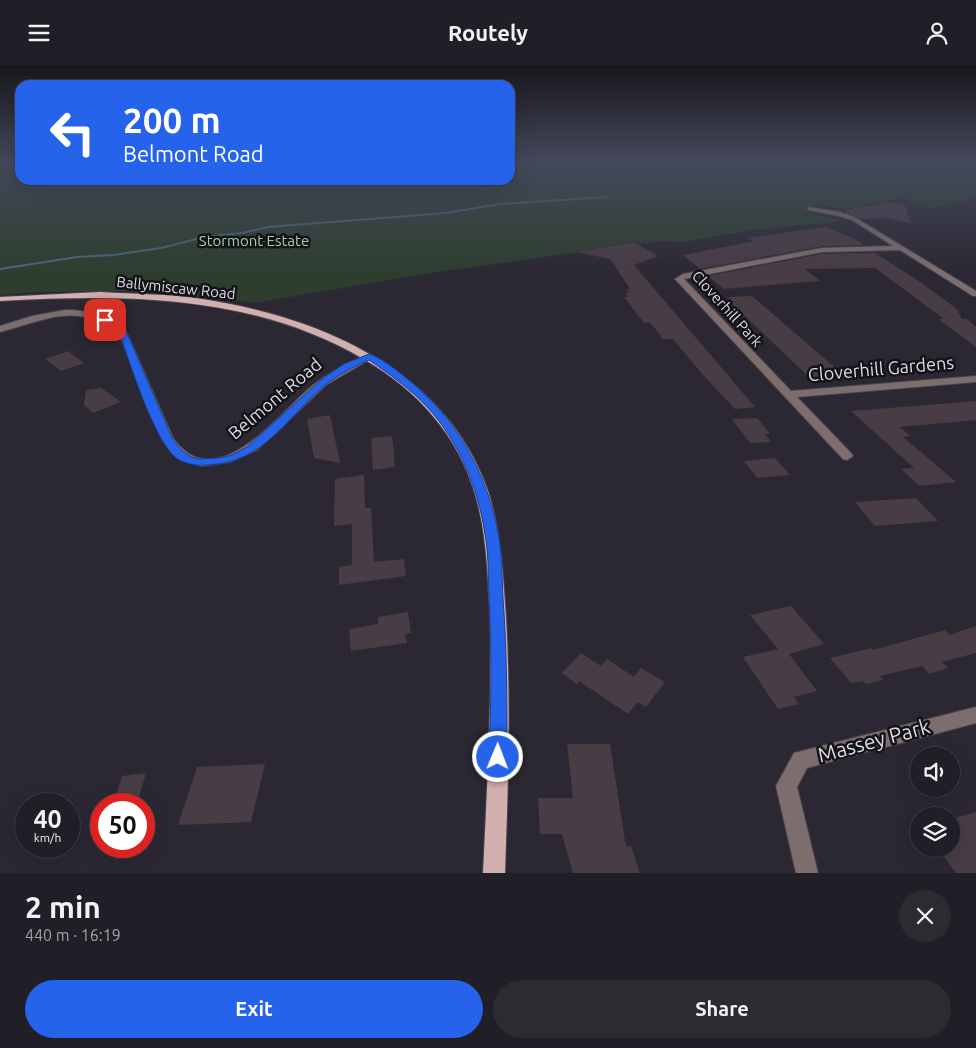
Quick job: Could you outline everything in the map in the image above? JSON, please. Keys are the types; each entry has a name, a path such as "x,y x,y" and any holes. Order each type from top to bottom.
{"main road":[{"name":"Ballymiscaw Road","path":"0,299 81,295 130,295 194,300 259,312 293,322 324,333 369,357"},
{"path":"369,357 403,379 431,405 452,432 468,460 481,491 492,534 500,657 494,873"}],"street":[{"path":"809,209 840,214 854,219 976,294"},
{"name":"Cloverhill Park","path":"848,456 679,279 683,276 822,250 903,248"},
{"name":"Belmont Road","path":"0,329 49,315 72,311 94,315 116,326 124,335 152,406 167,438 177,453 187,459 200,462 220,461 236,457 251,450 325,381 347,366 369,357"},
{"name":"Cloverhill Gardens","path":"789,394 976,379"},
{"name":"Massey Park","path":"807,873 786,787 801,760 976,715"}],"green space":[{"name":"Stormont Estate","path":"0,198 976,198 930,208 902,198 847,209 814,205 806,212 844,221 755,230 681,242 662,241 640,244 635,241 578,252 431,273 254,303 157,291 37,292 0,295"}],"building":[{"path":"888,202 904,204 912,224 888,218 861,219 846,212 846,210"},
{"path":"825,227 853,238 864,245 822,246 700,269 683,255 754,241 747,238"},
{"path":"634,242 658,256 634,265 755,407 735,409 673,339 663,339 650,322 644,323 624,297 628,297 625,293 629,293 626,289 630,289 610,259 576,252"},
{"path":"875,253 925,285 957,309 962,319 967,319 976,327 976,347 938,319 944,319 875,268 805,269 820,281 724,289 708,276 822,254"},
{"path":"752,296 839,371 836,371 840,375 809,377 731,303 733,303 728,297"},
{"path":"68,351 84,363 61,371 45,359"},
{"path":"101,388 121,402 93,413 84,405 86,390"},
{"path":"976,401 976,420 899,427 911,436 903,437 956,482 920,486 901,469 914,468 851,411"},
{"path":"330,415 340,463 314,458 307,419"},
{"path":"757,418 770,434 765,434 771,442 750,443 732,419"},
{"path":"392,436 395,467 373,470 371,438"},
{"path":"775,458 790,475 757,478 744,461"},
{"path":"364,475 365,508 371,508 374,562 404,559 406,576 339,585 339,567 352,565 352,524 334,526 335,479"},
{"path":"916,498 938,521 875,526 855,502"},
{"path":"791,606 824,644 789,654 817,691 794,697 799,704 778,709 743,657 778,649 750,615"},
{"path":"408,612 411,633 405,634 407,643 351,651 349,629 378,624 378,617"},
{"path":"976,626 976,653 942,662 948,668 929,674 922,666 880,676 883,680 866,684 863,681 851,683 830,658 872,648 873,650 945,630 950,635"},
{"path":"581,653 601,666 607,659 634,677 641,668 665,682 646,707 638,702 628,714 579,681 577,684 562,673"},
{"path":"567,744 610,744 626,847 631,846 640,873 573,873 562,834 540,834 538,798 573,798"},
{"path":"265,764 251,822 178,825 197,767"},
{"path":"146,773 140,793 117,793 122,776"},
{"path":"976,812 976,873 956,873 944,857 960,857 960,816"}],"waterway":[{"path":"0,269 77,257 113,255 161,248 204,237 242,233 268,227 446,213 500,204 595,198"}],"route":[{"path":"105,320 116,326 124,335 152,406 167,438 177,453 187,459 200,462 220,461 236,457 251,450 308,394 347,366 369,357 403,379 431,405 452,432 468,460 481,491 492,534 500,657 498,757"}]}
